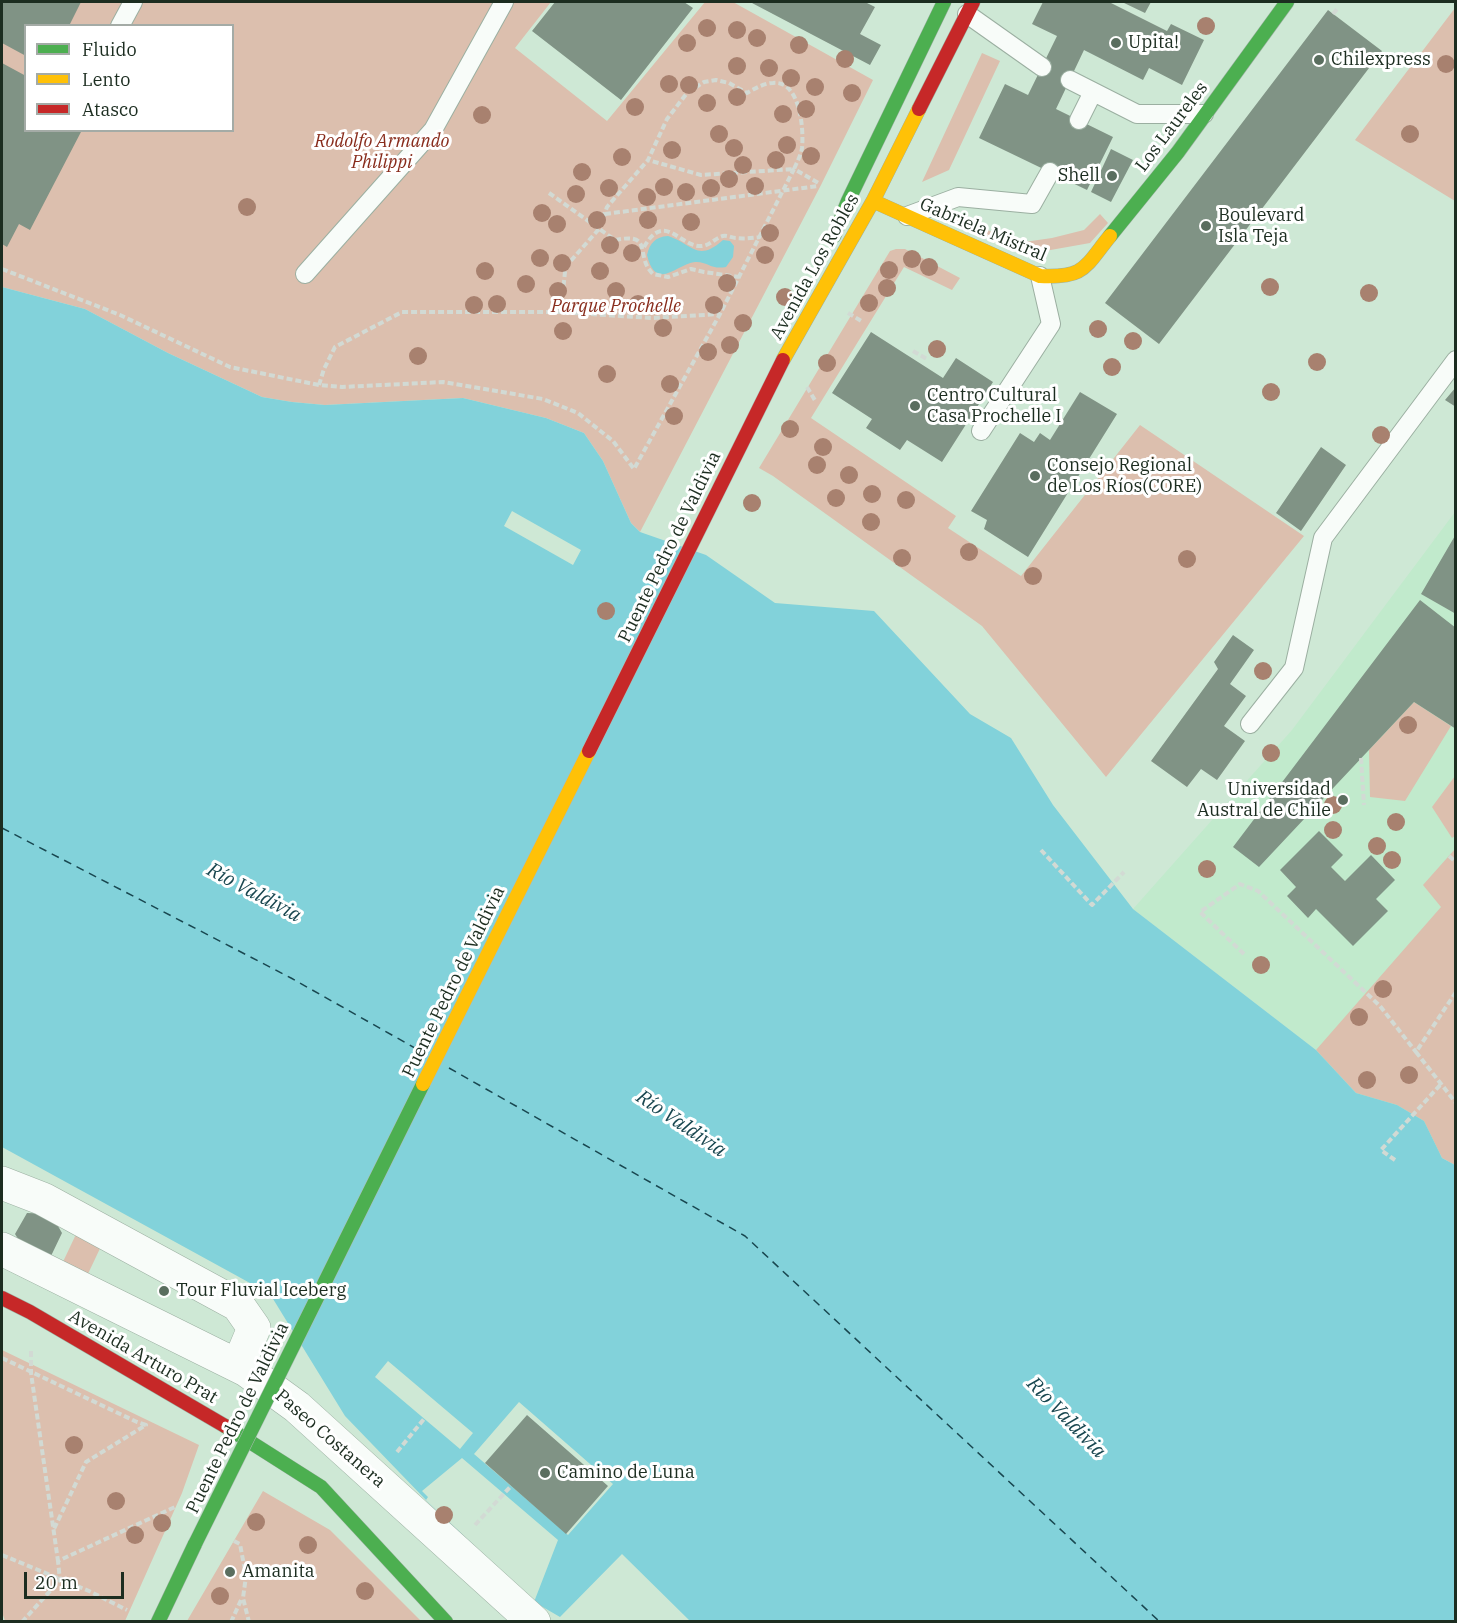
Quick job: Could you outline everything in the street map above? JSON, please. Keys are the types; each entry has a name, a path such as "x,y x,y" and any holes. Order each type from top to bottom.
{"main road":[{"name":"Avenida Los Robles","path":"783,360 848,201 944,2"},
{"name":"Los Laureles","path":"1081,272 1178,152 1287,2"},
{"name":"Avenida Los Robles","path":"783,360 873,201 970,8"},
{"name":"Gabriela Mistral","path":"873,201 1040,276 1059,277 1081,272"},
{"name":"Puente Pedro de Valdivia","path":"158,1622 783,360"},
{"name":"Avenida Arturo Prat","path":"2,1298 223,1424 321,1487 447,1622"}],"street":[{"path":"2,1183 43,1199 238,1305 254,1328 238,1366"},
{"name":"Paseo Costanera","path":"2,1249 238,1366 297,1407 534,1622"}],"lane":[{"path":"121,24 133,2"},
{"path":"305,274 433,130 504,2"},
{"path":"970,8 1042,67"},
{"path":"1070,80 1137,114 1204,114"},
{"path":"1079,120 1093,92"},
{"path":"905,217 958,196 1032,204 1050,172"},
{"path":"981,431 1051,324 1040,276"},
{"path":"1250,724 1294,668 1323,538 1455,360"}],"path":[{"path":"1333,14 1338,8"},
{"path":"2,269 120,315 230,367 319,385 342,387 443,382 543,399 578,413 613,441 634,469 720,314 802,150 800,113 792,93 784,86 774,82 747,93 729,83 716,80 704,82 687,93 667,119 648,160 607,207 599,229 568,264 558,312"},
{"path":"648,160 701,175 721,176 763,170 794,169 829,188"},
{"path":"605,214 821,185"},
{"path":"549,192 615,240 629,237 644,247"},
{"path":"739,277 691,269 661,277 653,274 644,262 644,247 653,235 667,231 681,237 692,246 704,246 721,236 738,239 760,237"},
{"path":"319,385 335,347 402,312 558,312 652,318 720,314"},
{"path":"914,351 927,359"},
{"path":"1361,758 1364,805"},
{"path":"1041,850 1092,905 1124,872"},
{"path":"1449,856 1455,862"},
{"path":"1244,954 1200,912 1240,884 1258,891 1380,1006 1455,1103"},
{"path":"1416,1052 1455,992"},
{"path":"1395,1160 1381,1150 1441,1084"},
{"path":"22,1622 60,1580 31,1373 30,1312"},
{"path":"2,1358 146,1425 86,1462 53,1531"},
{"path":"396,1454 424,1419"},
{"path":"453,1547 511,1486"},
{"path":"58,1561 177,1506"},
{"path":"2,1555 89,1591 130,1611"},
{"path":"231,1622 243,1598"}],"shaded area":[{"name":"Universidad Austral de Chile","path":"1455,512 1455,1165 1356,1093 1316,1050 1133,909 1292,730"}],"green space":[{"path":"2,2 551,2 515,48 607,121 705,2 733,2 873,80 821,185 640,532 631,523 603,461 584,433 546,418 463,398 325,405 262,397 168,353 85,309 2,287"},
{"path":"1455,8 1455,201 1355,140"},
{"path":"982,53 1000,61 949,170 922,182"},
{"path":"938,208 1017,243 1084,230 1100,214 1108,223 1090,243 1028,254 934,215"},
{"path":"905,249 960,278 952,290 904,267 811,418 956,516 948,528 1021,576 1140,425 1304,536 1106,777 982,626 759,468 890,251"},
{"path":"1414,702 1451,726 1405,801 1370,797 1369,750"},
{"path":"1455,776 1456,835 1452,838 1432,807"},
{"path":"1455,849 1455,1165 1442,1158 1424,1121 1397,1105 1356,1093 1316,1050 1441,907 1423,885"},
{"path":"79,1228 104,1240 86,1278 61,1266"},
{"path":"2,1350 199,1445 182,1493 125,1621 5,1621 2,1612"},
{"path":"263,1491 330,1530 421,1621 187,1621"}],"water":[{"path":"668,236 701,251 714,247 723,240 730,241 734,246 733,257 726,267 695,262 662,274 656,272 651,266 647,255 654,241"},
{"name":"Río Valdivia","path":"2,287 85,309 168,353 262,397 325,405 463,398 546,418 584,433 603,461 631,523 640,532 706,555 775,603 874,611 970,714 1011,738 1053,805 1133,909 1316,1050 1356,1093 1397,1105 1424,1121 1442,1158 1455,1165 1455,1621 690,1621 622,1554 560,1617 529,1599 426,1500 345,1416 270,1294 2,1147"}],"pier":[{"path":"512,511 581,550 573,565 504,526"},
{"path":"388,1361 473,1433 460,1449 375,1377"},
{"name":"Camino de Luna","path":"519,1402 613,1484 568,1535 474,1454"},
{"path":"462,1458 558,1540 534,1602 426,1500 428,1497 422,1491"}],"building":[{"path":"2,2 81,2 70,24 24,24 24,55 2,43"},
{"path":"555,2 684,2 693,8 621,100 532,31"},
{"path":"753,2 865,2 875,7 860,34 881,45 870,65"},
{"path":"1043,2 1109,2 1167,31 1171,24 1204,40 1182,85 1149,68 1143,80 1084,50 1056,109 1113,137 1087,190 979,138 1005,84 1028,95 1057,36 1032,24"},
{"path":"1122,2 1151,2 1145,13"},
{"name":"Boulevard Isla Teja","path":"1328,10 1382,51 1159,344 1105,303"},
{"path":"2,63 24,75 24,132 81,132 30,230 19,224 7,247 2,244"},
{"name":"Shell","path":"1111,149 1133,160 1111,202 1091,192"},
{"name":"Centro Cultural Casa Prochelle I","path":"871,332 943,378 956,358 993,382 942,462 907,440 900,450 866,428 872,419 832,393"},
{"path":"1456,387 1456,407 1445,400"},
{"name":"Consejo Regional de Los Ríos(CORE)","path":"1080,392 1117,414 1028,557 984,529 987,520 971,511 1020,433 1034,442 1040,433 1050,440"},
{"path":"1321,447 1346,465 1301,531 1276,513"},
{"path":"1456,534 1456,614 1421,594"},
{"path":"1420,600 1456,628 1456,729 1414,702 1259,867 1233,847"},
{"path":"1233,635 1254,650 1230,684 1246,696 1224,726 1245,741 1217,780 1201,769 1187,787 1151,761 1218,669 1214,662"},
{"path":"1319,831 1343,855 1331,867 1345,881 1371,855 1395,880 1376,899 1388,911 1353,946 1316,909 1308,918 1287,896 1296,887 1280,870"},
{"path":"27,1213 51,1214 62,1233 51,1256 28,1255 15,1234"},
{"name":"Camino de Luna","path":"527,1415 608,1486 566,1534 485,1463"}],"ferry route":[{"path":"2,828 291,978 422,1052"},
{"path":"449,1068 745,1236 1160,1622"}],"traffic: fast":[{"path":"834,236 848,201 944,2"},
{"path":"1110,236 1178,152 1287,2"},
{"path":"195,1544 423,1084"},
{"path":"225,1426 321,1487 446,1622"},
{"path":"158,1622 195,1544"}],"traffic: slow":[{"path":"783,360 873,201 919,109"},
{"path":"873,201 1040,276 1075,273 1088,263 1110,236"},
{"path":"423,1084 589,751"}],"traffic: jam":[{"path":"919,109 973,2"},
{"path":"589,751 783,360"},
{"path":"2,1298 225,1426"}],"place":[{"name":"Upita!","path":"1116,43"},
{"name":"Chilexpress","path":"1319,60"},
{"name":"Shell","path":"1112,176"},
{"name":"Boulevard Isla Teja","path":"1206,226"},
{"name":"Centro Cultural Casa Prochelle I","path":"915,406"},
{"name":"Consejo Regional de Los Ríos(CORE)","path":"1035,476"},
{"name":"Universidad Austral de Chile","path":"1343,800"},
{"name":"Tour Fluvial Iceberg","path":"164,1291"},
{"name":"Camino de Luna","path":"545,1473"},
{"name":"Amanita","path":"230,1572"}],"park label":[{"name":"Rodolfo Armando Philippi","path":"382,152"},
{"name":"Parque Prochelle","path":"616,307"}]}
